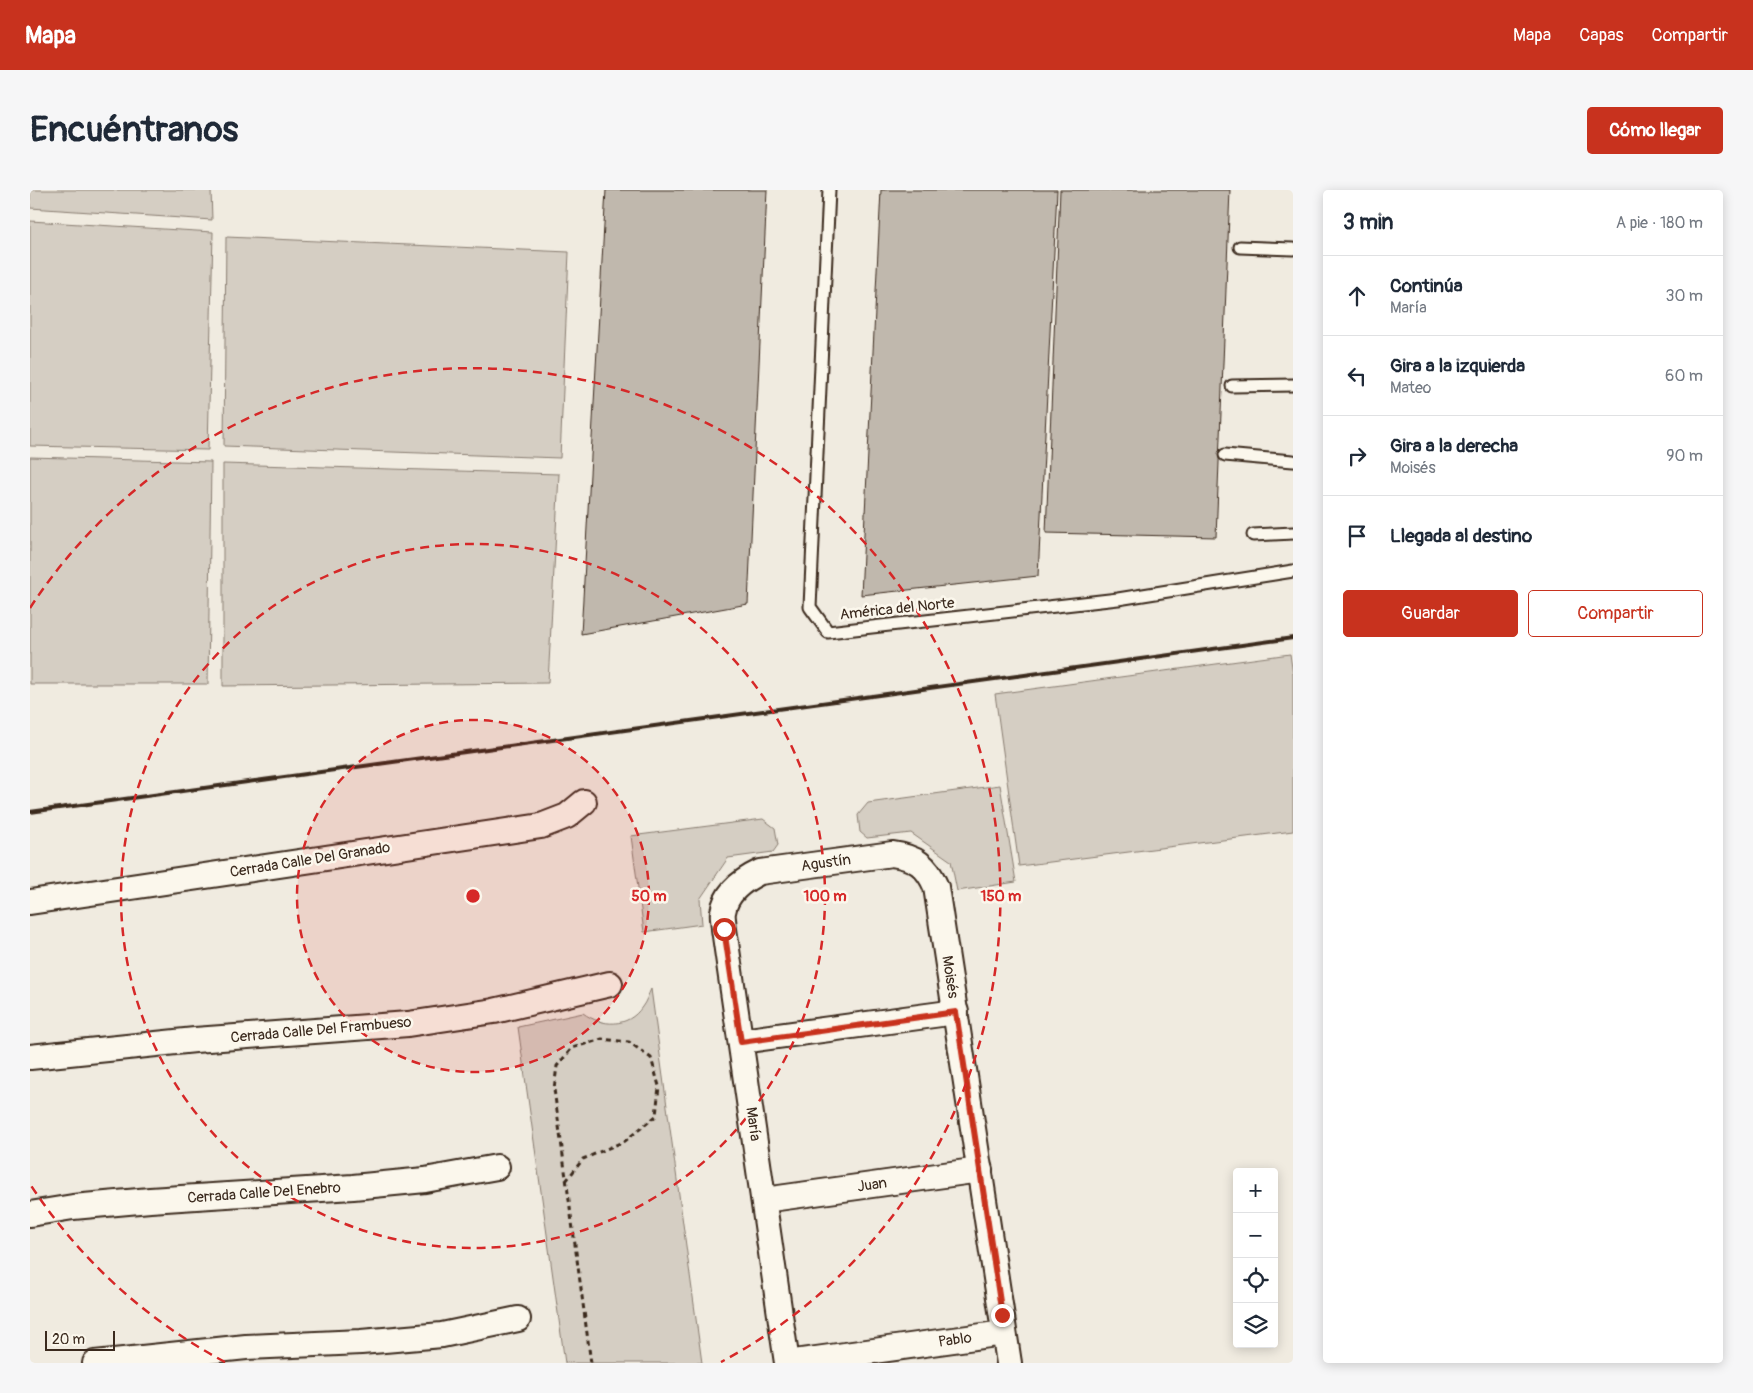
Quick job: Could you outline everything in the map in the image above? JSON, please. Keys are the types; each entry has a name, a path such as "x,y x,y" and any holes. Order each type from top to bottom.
{"street":[{"name":"Cerrada Calle Del Granado","path":"30,902 541,826 567,816 584,802"},
{"name":"Agustín","path":"735,888 747,878 760,872 892,854 907,856 920,862"},
{"name":"Moisés","path":"920,862 932,876 936,887 1009,1363"},
{"name":"María","path":"735,888 723,912 787,1363"},
{"name":"Cerrada Calle Del Frambueso","path":"30,1057 195,1040 408,1024 494,1011 610,984"},
{"path":"741,1042 956,1012"},
{"name":"Cerrada Calle Del Enebro","path":"30,1214 72,1207 150,1200 258,1194 425,1180 497,1167"},
{"name":"Juan","path":"764,1200 980,1170"},
{"path":"95,1363 246,1347 361,1342 442,1335 518,1319"},
{"name":"Pablo","path":"787,1363 1004,1333"}],"lane":[{"name":"América del Norte","path":"829,190 810,607 828,632 1118,599 1293,571"},
{"path":"1240,247 1293,249"},
{"path":"1232,386 1293,385"},
{"path":"1225,455 1293,462"},
{"path":"1253,535 1293,532"}],"path":[{"path":"566,1181 584,1159 626,1141 656,1116 659,1086 651,1058 629,1042 602,1039 572,1048 557,1066 554,1089 566,1181 576,1248 591,1363"}],"shaded area":[{"path":"30,190 211,190 212,220 30,208"},
{"path":"30,221 213,232 208,450 30,446"},
{"path":"226,237 569,252 560,458 224,446"},
{"path":"30,457 211,462 208,684 30,684"},
{"path":"223,464 559,474 548,683 223,686"},
{"path":"1290,654 1293,675 1293,831 1019,866 995,694"},
{"path":"1000,785 1016,882 957,891 951,861 911,833 867,838 860,832 858,815 868,803"},
{"path":"763,819 775,828 778,845 773,852 728,858 700,899 702,924 644,932 631,836"},
{"path":"651,989 702,1363 565,1363 518,1027 583,1013 590,1018 606,1023 622,1022 636,1014 645,1003"}],"building":[{"path":"606,190 767,190 748,604 581,634"},
{"path":"881,190 1057,190 1038,576 861,595"},
{"path":"1060,190 1230,190 1216,537 1046,533"}],"railway":[{"path":"30,812 1293,638"}],"route":[{"path":"724,929 741,1042 956,1012 1002,1315"}]}
